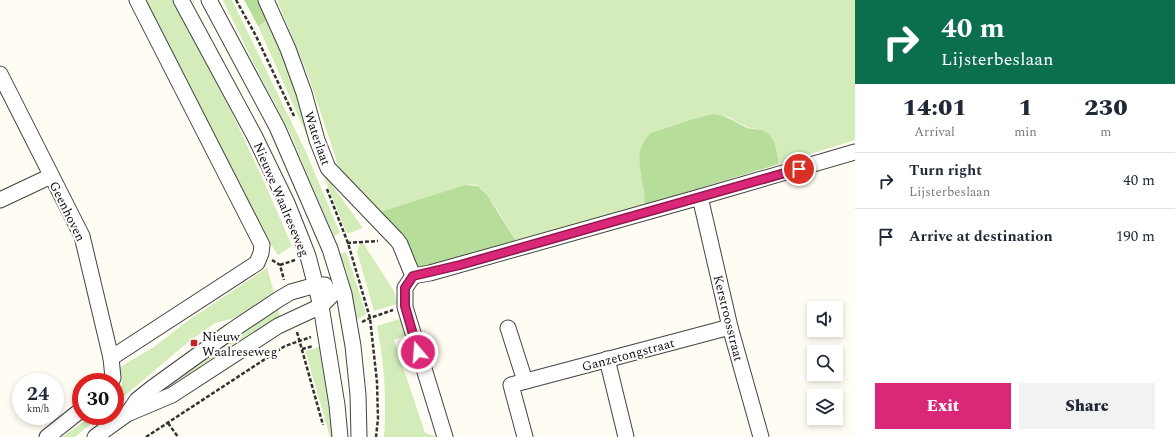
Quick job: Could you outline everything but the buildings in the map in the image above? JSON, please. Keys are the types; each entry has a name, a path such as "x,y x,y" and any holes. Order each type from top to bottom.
{"street":[{"path":"111,358 257,262 261,253 262,245 137,0"},
{"name":"Nieuwe Waalreseweg","path":"181,0 255,137 287,203 306,250 321,306 337,405 340,437"},
{"name":"Nieuwe Waalreseweg","path":"209,0 277,127 330,249 346,303 354,352 358,395 359,437"},
{"name":"Waterlaat","path":"266,0 288,49 304,93 317,140 328,168 397,240 413,276"},
{"name":"Geenhoven","path":"0,74 82,236 111,358 112,373"},
{"path":"446,437 405,306 405,288 413,276 430,273 700,198 855,152"},
{"path":"0,200 51,176"},
{"name":"Kerstroosstraat","path":"700,198 730,327 761,437"},
{"path":"127,414 137,400 231,331 291,292 316,284 341,286"},
{"path":"95,437 127,414 172,395 278,326 321,306 341,286"},
{"name":"Ganzetongstraat","path":"518,383 730,327"},
{"path":"508,328 518,383 525,437"},
{"path":"607,360 626,437"},
{"path":"47,437 72,417"}],"path":[{"path":"348,243 397,240"},
{"path":"376,437 378,419 377,382 370,318 405,306"},
{"path":"146,437 285,346 316,336"},
{"path":"303,352 324,430"},
{"path":"168,423 178,437"}],"green space":[{"path":"146,0 172,0 221,90 265,183 292,246 278,255 270,243"},
{"path":"223,0 232,0 306,152 340,233 334,236 289,131"},
{"path":"244,0 263,0 271,18 258,26"},
{"path":"277,0 855,0 855,140 779,164 776,147 758,129 749,128 728,117 713,114 690,120 651,133 643,187 645,205 518,244 493,203 477,185 465,185 370,215 340,171 309,78"},
{"path":"271,18 322,163 334,188 363,228 347,234 313,149 258,26"},
{"path":"713,114 725,117 747,128 761,130 767,133 775,145 779,164 645,205 640,165 640,152 646,139 651,133"},
{"path":"465,185 478,186 487,195 518,244 418,274 370,215"},
{"path":"363,243 394,291 397,304 374,311 357,252 360,244"},
{"path":"345,252 348,257 366,314 357,320 348,276 340,254"},
{"path":"267,268 274,292 235,318 215,323 187,343 124,396 124,373 121,373 120,367 154,347 189,320"},
{"path":"278,306 280,317 146,401"},
{"path":"402,319 406,335 394,340 425,433 439,437 384,437 384,382 377,326"},
{"path":"322,346 335,437 330,437 306,353 306,351"},
{"path":"79,425 89,425 75,437 62,437"}],"place":[{"name":"Nieuw Waalreseweg","path":"194,343"}],"route":[{"path":"418,352 405,306 405,288 413,276 460,265 799,169"}]}
